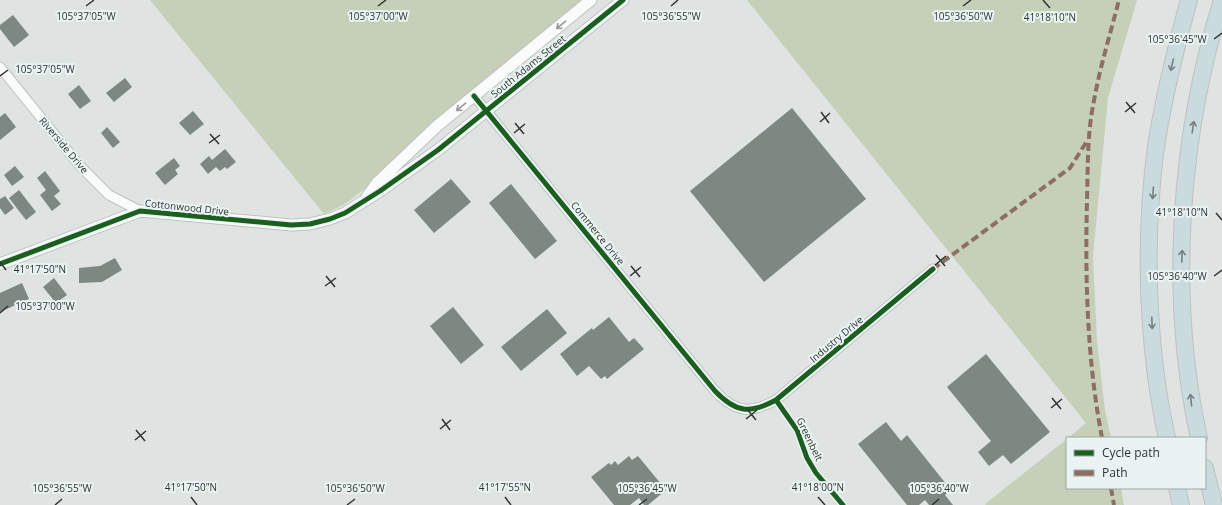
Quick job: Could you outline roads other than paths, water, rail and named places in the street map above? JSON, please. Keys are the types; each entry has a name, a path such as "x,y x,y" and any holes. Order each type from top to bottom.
{"highway":[{"path":"1167,437 1152,334 1149,246 1155,154 1171,66 1188,0"},
{"path":"1199,437 1192,408 1181,281 1188,173 1196,103 1222,0"},
{"path":"1196,103 1222,27"},
{"path":"1206,472 1214,505"},
{"path":"1177,489 1181,505"}],"street":[{"name":"South Adams Street","path":"364,200 377,183 424,138 591,0"},
{"name":"South Adams Street","path":"310,224 345,213 380,191 438,150 487,112 623,0"},
{"name":"Riverside Drive","path":"0,67 80,166 109,195 140,211"},
{"name":"Commerce Drive","path":"474,96 715,391 729,403 745,410"},
{"name":"Cottonwood Drive","path":"0,264 140,211 267,224 310,224"},
{"name":"Industry Drive","path":"745,410 754,410 776,400 933,269"}]}
